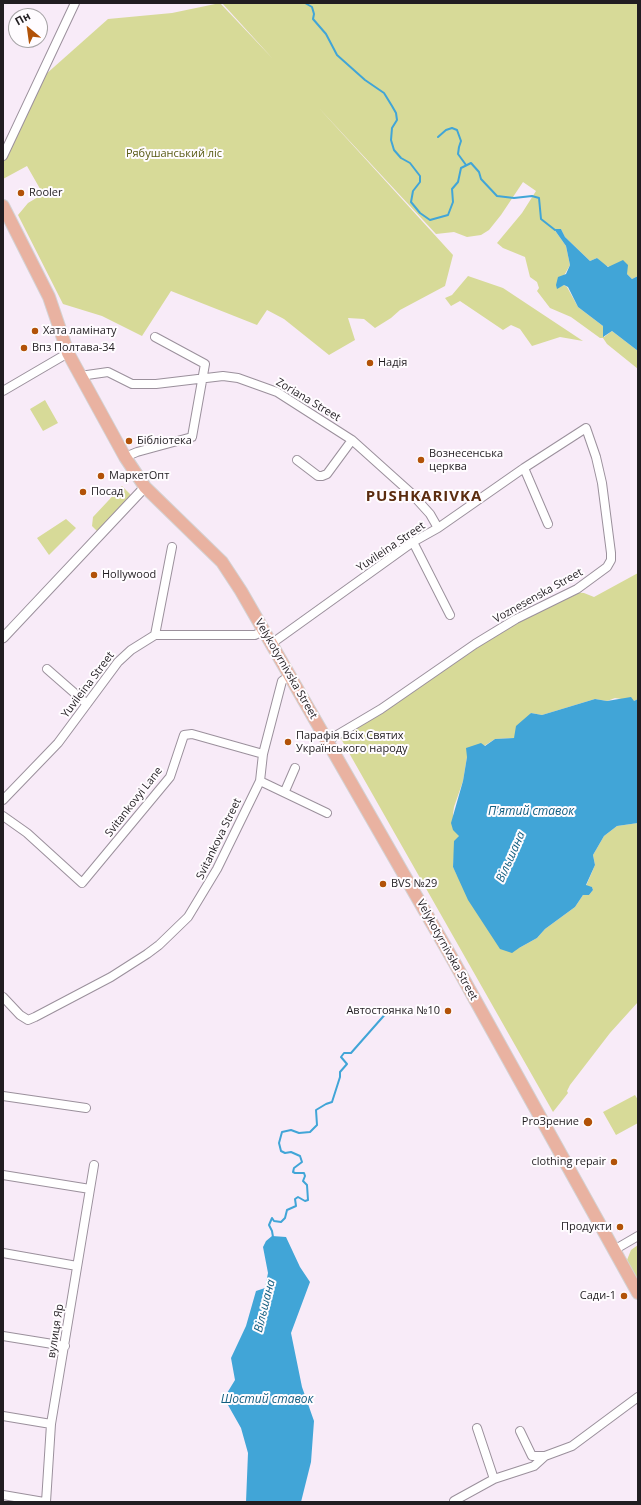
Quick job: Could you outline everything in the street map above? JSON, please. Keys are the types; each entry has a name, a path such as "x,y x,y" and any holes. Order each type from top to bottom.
{"main road":[{"name":"Velykotyrnivska Street","path":"3,206 49,297 68,353 125,457 145,487 222,562 241,591 326,741 438,933 638,1293"}],"street":[{"path":"3,156 75,3"},
{"path":"125,457 192,436 205,364 155,337"},
{"path":"3,390 68,353"},
{"name":"Zoriana Street","path":"80,376 108,372 132,384 203,379 223,376 238,378 277,392 352,440 411,492 430,514 438,528"},
{"name":"Voznesenska Street","path":"326,741 381,709 475,644 516,619 577,589 607,567 611,560 611,553 602,484 596,457 586,428 524,468"},
{"path":"297,460 318,476 322,476 326,474 352,440"},
{"path":"524,468 548,524"},
{"name":"Yuvileina Street","path":"271,644 413,542 438,528 524,468"},
{"path":"3,638 145,487"},
{"path":"413,542 450,615"},
{"path":"172,547 155,635 255,635 264,631"},
{"name":"Yuvileina Street","path":"3,800 58,743 122,658 155,635"},
{"path":"47,669 87,704"},
{"name":"Svitankova Street","path":"3,997 20,1016 28,1020 35,1017 111,977 147,954 159,945 188,917 217,869 260,780 263,754 282,681 289,676"},
{"name":"Svitankovyi Lane","path":"3,816 27,833 82,883 170,777 184,735 192,734 263,754"},
{"path":"285,791 295,768"},
{"path":"260,780 327,813"},
{"path":"3,1096 86,1108"},
{"name":"вулиця Яр","path":"45,1502 51,1424 94,1165"},
{"path":"3,1174 90,1189"},
{"path":"614,1250 638,1236"},
{"path":"3,1253 77,1266"},
{"path":"3,1336 65,1346"},
{"path":"520,1431 532,1456 545,1456 572,1446 638,1396"},
{"path":"3,1416 51,1424"},
{"path":"477,1428 494,1479"},
{"path":"454,1502 494,1479 534,1466 545,1456"},
{"path":"3,1495 45,1502"}],"green space":[{"name":"Рябушанський ліс","path":"220,3 273,59 222,3 638,3 638,276 632,279 627,274 602,264 597,258 590,261 565,237 561,229 554,229 566,246 570,265 557,288 564,285 567,287 578,307 603,326 604,337 612,331 638,351 638,369 607,344 603,338 600,338 571,317 550,308 537,291 539,288 537,282 530,277 525,257 503,248 497,243 522,213 536,191 523,182 501,215 489,230 481,235 467,237 454,232 436,234 318,107 453,255 445,286 400,310 391,318 375,328 364,319 348,318 355,340 329,355 284,319 267,310 257,325 171,291 142,336 102,316 63,304 18,215 28,203 43,194 27,166 3,179 3,162 45,75 108,19 172,13"},
{"path":"468,276 503,288 583,341 560,337 532,346 520,329 511,325 503,330 460,301 451,306 445,298 452,295"},
{"path":"45,400 58,423 43,431 30,409"},
{"path":"122,486 131,495 97,531 92,526 93,517"},
{"path":"66,519 76,528 49,555 37,538"},
{"path":"638,573 638,699 634,701 615,698 607,701 595,699 542,715 531,713 514,738 495,739 467,757 463,781 454,807 453,814 459,836 454,855 453,867 457,875 519,948 537,938 545,929 575,907 583,895 589,895 593,890 592,887 586,886 595,865 593,855 604,836 617,826 638,823 638,1002 610,1033 570,1085 567,1091 568,1093 553,1112 340,737 482,641 571,592 584,593 594,597"},
{"path":"635,1095 638,1100 638,1123 616,1135 603,1112"},
{"path":"638,1245 638,1280 627,1260 631,1250"}],"water":[{"path":"554,229 561,229 565,237 590,261 597,258 608,267 623,260 628,265 627,274 632,279 638,276 638,351 612,331 603,337 603,326 578,307 568,287 564,285 557,289 556,285 558,277 566,274 570,265 566,246"},
{"name":"П'ятий ставок","path":"631,697 634,701 638,699 638,823 617,826 604,836 593,855 595,865 586,885 592,887 593,890 589,895 583,895 575,907 545,929 537,938 512,953 500,949 468,900 453,867 454,841 459,836 453,830 451,823 463,781 467,757 466,748 481,743 485,746 495,739 514,738 516,726 531,713 542,715 595,699 607,701"},
{"name":"Шостий ставок","path":"272,1236 286,1237 300,1267 310,1282 291,1333 302,1387 314,1421 311,1462 301,1502 246,1502 248,1453 241,1428 224,1398 235,1380 231,1358 246,1326 256,1291 265,1288 268,1273 263,1247 266,1241"}],"waterway":[{"path":"305,3 312,7 314,14 313,19 326,34 337,55 365,80 384,93 396,113 397,120 392,128 391,140 394,150 401,158 410,163 420,176 420,182 413,191 411,202 420,213 430,220 448,215 453,202 452,189 458,182 461,168 471,163 479,172 481,179 497,196 514,198 532,196 539,198 541,219 555,230"},
{"path":"438,137 446,130 452,128 457,130 461,141 458,154 466,165"},
{"name":"Вільшана","path":"273,1237 269,1225 272,1218 274,1221 281,1222 285,1218 287,1210 296,1206 295,1199 298,1197 305,1201 308,1200 307,1185 303,1181 305,1176 304,1173 293,1172 294,1168 302,1162 300,1156 291,1152 285,1153 281,1151 279,1143 282,1132 291,1130 299,1133 310,1132 317,1125 316,1110 332,1102 340,1077 340,1072 347,1064 341,1057 344,1053 351,1053 388,1011"}],"place":[{"name":"Rooler","path":"21,193"},
{"name":"Хата ламінату","path":"35,331"},
{"name":"Впз Полтава-34","path":"24,348"},
{"name":"Надія","path":"370,363"},
{"name":"Бібліотека","path":"129,441"},
{"name":"Вознесенська церква","path":"421,460"},
{"name":"МаркетОпт","path":"101,476"},
{"name":"Посад","path":"83,492"},
{"name":"Hollywood","path":"94,575"},
{"name":"Парафія Всіх Святих Українського народу","path":"288,742"},
{"name":"BVS №29","path":"383,884"},
{"name":"Автостоянка №10","path":"448,1011"},
{"name":"ProЗрение","path":"588,1122"},
{"name":"clothing repair","path":"614,1162"},
{"name":"Продукти","path":"620,1227"},
{"name":"Сади-1","path":"624,1296"}],"district":[{"name":"PUSHKARIVKA","path":"424,497"}]}
